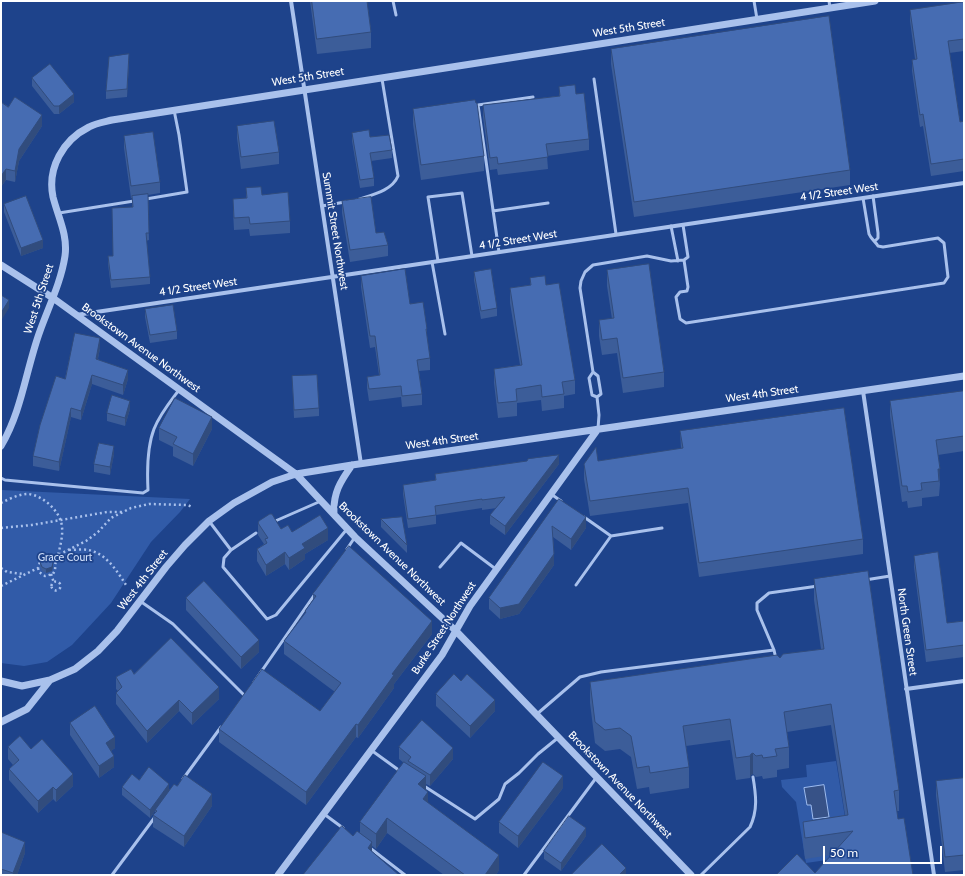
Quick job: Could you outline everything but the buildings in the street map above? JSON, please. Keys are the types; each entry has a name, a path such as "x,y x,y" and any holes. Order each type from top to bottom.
{"street":[{"name":"Summit Street Northwest","path":"291,1 361,464"},
{"name":"West 5th Street","path":"1,446 7,436 24,390 40,332 53,298 65,255 64,232 53,197 53,171 63,149 74,135 90,126 112,120 304,89 756,19 829,4 875,1"},
{"name":"4 1/2 Street West","path":"75,315 964,183"},
{"name":"Brookstown Avenue Northwest","path":"1,265 53,298 296,474 355,537 456,631 691,875"},
{"name":"West 4th Street","path":"1,681 22,686 50,680 75,669 98,651 117,631 166,567 209,521 234,503 272,482 296,474 964,376"},
{"name":"North Green Street","path":"862,391 934,875"},
{"name":"Burke Street Northwest","path":"278,875 442,655 470,606 598,429"},
{"path":"334,514 333,504 339,484 352,465"},
{"path":"1,722 27,709 50,680"},
{"path":"906,689 964,681"}],"lane":[{"path":"393,1 396,15"},
{"path":"754,1 756,19"},
{"path":"356,200 383,190 395,183 398,176 382,77"},
{"path":"594,79 616,234"},
{"path":"499,252 478,105 533,97"},
{"path":"59,214 186,192 179,135 174,110"},
{"path":"438,261 428,197 462,193 472,256"},
{"path":"874,196 878,232 878,238 875,241"},
{"path":"684,260 688,287 687,291 680,292 676,297 680,319 686,323 944,283 948,277 944,243 938,238 883,247 878,246 868,234 862,198"},
{"path":"322,206 349,201"},
{"path":"493,211 548,203"},
{"path":"598,429 599,415 596,397 592,395 589,378 593,372 580,288 585,272 593,265 647,256 671,261 684,260 688,257 683,225"},
{"path":"671,226 678,261"},
{"path":"432,262 445,334"},
{"path":"593,372 598,376 601,394 596,397"},
{"path":"1,478 5,480 143,493 148,490 147,475 150,447 154,429 163,412 179,390"},
{"path":"551,494 564,502"},
{"path":"271,523 321,501"},
{"path":"581,515 611,536 662,528"},
{"path":"209,521 231,550"},
{"path":"256,533 231,550 224,558 223,567 267,619 276,615 347,529"},
{"path":"576,585 611,536"},
{"path":"345,551 355,537"},
{"path":"440,567 461,543 497,570"},
{"path":"859,580 890,576"},
{"path":"777,663 774,650 757,610 757,603 769,593 821,586"},
{"path":"253,682 319,588"},
{"path":"140,600 173,624 244,695"},
{"path":"536,715 580,677 601,672 774,650"},
{"path":"240,701 249,689"},
{"path":"178,785 222,725"},
{"path":"422,785 475,819 498,799 504,784 559,738"},
{"path":"371,750 403,773"},
{"path":"524,875 597,777"},
{"path":"701,875 750,826 755,816 756,805 753,777"},
{"path":"324,814 348,832"},
{"path":"112,875 156,816"},
{"path":"367,846 405,875"}],"path":[{"path":"1,503 16,496 28,494 41,499 52,507 58,515 62,528 55,570 53,574 46,576 40,572 38,568"},
{"path":"46,558 50,559 86,541 98,532 111,518 131,508 149,504 188,505 192,507"},
{"path":"1,528 61,521 106,512 124,512"},
{"path":"68,550 89,550 100,555 116,569 126,585"},
{"path":"1,586 38,568 41,561"},
{"path":"1,568 7,572 23,574"},
{"path":"51,574 54,582"}],"green space":[{"name":"Grace Court","path":"1,490 190,499 180,512 151,542 111,603 72,645 47,662 24,666 1,663"},
{"path":"836,761 853,875 834,859 806,863 796,802 782,787 781,780 807,777 806,765"}],"shaded area":[{"path":"824,785 829,817 813,819 811,805 807,805 804,788"}]}
